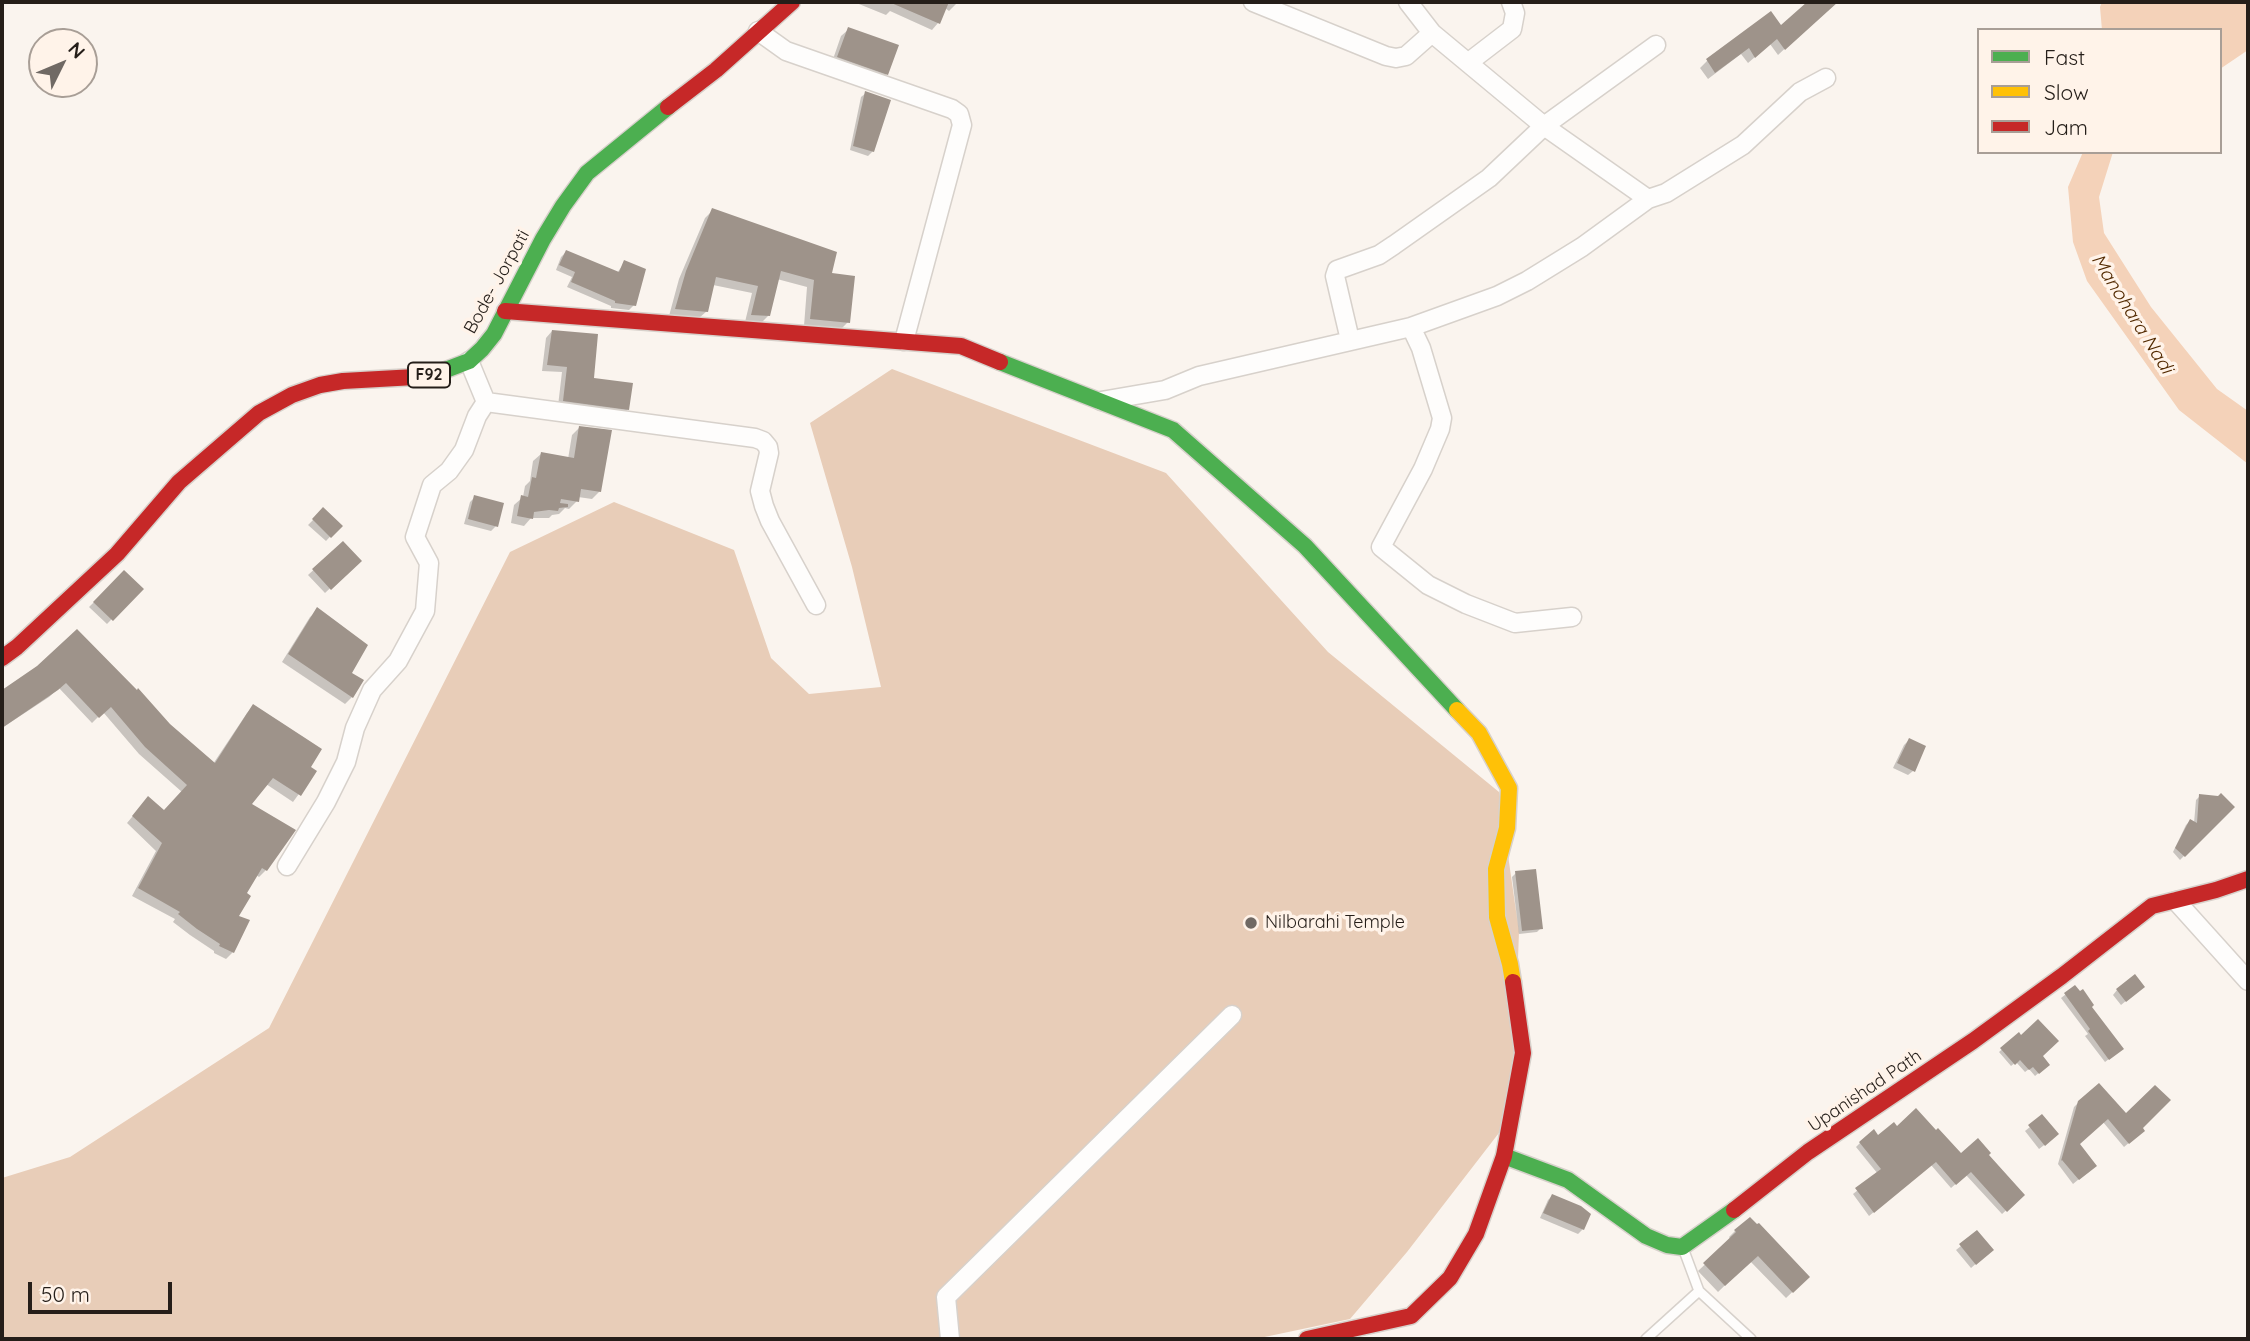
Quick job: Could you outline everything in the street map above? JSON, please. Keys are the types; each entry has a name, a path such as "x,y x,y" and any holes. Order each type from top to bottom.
{"main road":[{"name":"Bode- Jorpati","path":"2,658 117,554 179,482 259,413 292,395 320,385 343,381 408,379 443,371 469,361 494,334 543,239 587,173 645,124 701,83 792,2"},
{"path":"505,311 961,346 1173,430 1305,546 1479,733 1509,788 1507,828 1496,869 1497,916 1510,964 1523,1053 1504,1156 1476,1234 1450,1278 1411,1316 1307,1339"},
{"name":"Upanishad Path","path":"1682,1247 1726,1217 1808,1152 1973,1041 2152,906 2216,891 2248,879"},
{"path":"1504,1156 1568,1180 1646,1236 1667,1245 1682,1247"}],"street":[{"path":"1253,2 1396,58 1406,56 1433,33"},
{"path":"1408,2 1433,33 1544,126 1648,199"},
{"path":"1469,62 1512,29 1516,13 1510,2"},
{"path":"758,31 786,51 952,109 959,114 962,125 904,341"},
{"path":"1349,341 1335,276 1337,270 1379,255 1395,245 1489,178 1544,126 1656,45"},
{"path":"1101,401 1165,390 1199,376 1411,327 1496,296 1527,281 1583,247 1648,199 1665,192 1743,145 1800,92 1826,78"},
{"path":"1411,327 1421,348 1442,418 1423,469 1381,547 1427,585 1515,623 1572,617"},
{"path":"469,361 486,402"},
{"path":"486,402 763,441 769,453 760,491 764,506 816,605"},
{"path":"287,866 326,802 346,762 355,727 372,690 398,661 425,611 429,564 415,537 432,485 449,471 464,450 477,416 486,402"},
{"path":"2176,901 2248,981"},
{"path":"950,1339 946,1297 1232,1015"}],"lane":[{"path":"1682,1247 1699,1291 1751,1339"},
{"path":"1646,1339 1699,1291"}],"shaded area":[{"path":"892,369 1166,473 1328,652 1499,792 1519,932 1512,1116 1407,1252 1350,1319 1255,1339 2,1339 2,1178 70,1157 269,1028 510,552 614,502 734,550 771,658 809,694 881,687 852,567 810,423"}],"water":[{"path":"2102,2 2248,2 2248,50 2222,68 2222,28 2102,28"},
{"name":"Manohara Nadi","path":"2082,154 2112,154 2099,197 2104,233 2151,307 2217,389 2248,411 2248,464 2179,410 2087,281 2073,242 2068,187"}],"building":[{"path":"889,2 949,2 940,24"},
{"path":"1807,2 1838,2 1785,50 1777,39 1755,58 1749,48 1715,73 1706,59 1771,11 1781,25"},
{"path":"848,27 899,45 888,75 837,57"},
{"path":"865,91 891,100 874,152 853,146"},
{"path":"712,208 837,252 832,273 855,276 850,323 810,319 814,280 781,271 770,316 751,315 758,286 716,277 708,312 675,309 686,271"},
{"path":"566,250 619,272 624,260 646,269 636,306 615,303 571,282 575,272 559,265"},
{"path":"552,330 598,334 594,378 633,383 629,410 563,401 567,367 547,365"},
{"path":"579,426 612,430 601,492 581,489 579,502 561,499 560,503 568,504 568,507 559,508 558,511 534,512 533,519 517,516 521,495 528,497 532,477 536,478 541,452 574,458"},
{"path":"474,495 504,503 498,527 468,519"},
{"path":"323,507 343,526 331,538 312,519"},
{"path":"343,541 362,561 331,590 312,569"},
{"path":"124,570 144,589 113,621 93,602"},
{"path":"317,607 368,645 352,673 364,680 353,698 288,654"},
{"path":"77,629 137,690 138,688 170,724 215,763 253,704 322,749 311,767 317,771 301,796 273,778 252,804 296,830 267,871 262,868 247,893 251,896 239,916 250,920 234,953 219,946 220,944 178,914 180,912 138,888 162,843 132,816 148,796 164,810 187,785 145,747 111,707 99,718 66,683 2,728 2,690 37,666"},
{"path":"1909,738 1926,746 1915,772 1897,763"},
{"path":"2221,793 2235,807 2185,857 2175,848 2190,819 2197,823 2199,794 2218,796"},
{"path":"1536,869 1543,929 1522,931 1515,871"},
{"path":"2135,974 2145,987 2126,1002 2116,989"},
{"path":"2075,985 2080,991 2083,989 2094,1005 2092,1007 2124,1049 2109,1060 2064,993"},
{"path":"2038,1019 2059,1041 2043,1056 2050,1065 2039,1074 2033,1067 2029,1070 2020,1060 2015,1065 2000,1048 2019,1032 2021,1035"},
{"path":"2099,1083 2126,1113 2155,1085 2171,1100 2143,1128 2145,1131 2129,1144 2108,1119 2080,1144 2097,1166 2079,1180 2061,1161 2078,1101"},
{"path":"1916,1108 1961,1153 1978,1138 1991,1153 1989,1155 2025,1195 2007,1212 1971,1172 1956,1185 1936,1162 1874,1213 1855,1188 1881,1169 1859,1142 1874,1129 1878,1135 1894,1122 1897,1126"},
{"path":"2042,1114 2059,1134 2045,1146 2028,1125"},
{"path":"1552,1194 1581,1206 1591,1214 1584,1230 1543,1213"},
{"path":"1750,1217 1759,1223 1810,1277 1793,1293 1758,1256 1725,1286 1703,1263"},
{"path":"1977,1230 1994,1250 1976,1265 1959,1244"}],"traffic: fast":[{"path":"415,377 443,371 469,361 482,349 494,334 543,239 587,173 668,107"},
{"path":"1000,362 1173,430 1305,546 1457,710"},
{"path":"1504,1156 1568,1180 1646,1236 1667,1245 1682,1247 1734,1210"}],"traffic: slow":[{"path":"1457,710 1479,733 1509,788 1507,828 1496,869 1497,917 1513,982"}],"traffic: jam":[{"path":"668,107 716,70 792,2"},
{"path":"505,311 961,346 1000,362"},
{"path":"2,658 117,554 179,482 259,413 292,395 320,385 415,377"},
{"path":"1734,1210 1808,1152 1973,1041 2152,906 2248,879"},
{"path":"1307,1339 1411,1316 1450,1278 1476,1234 1504,1156 1523,1053 1513,982"}],"place":[{"name":"Nilbarahi Temple","path":"1251,923"}]}
